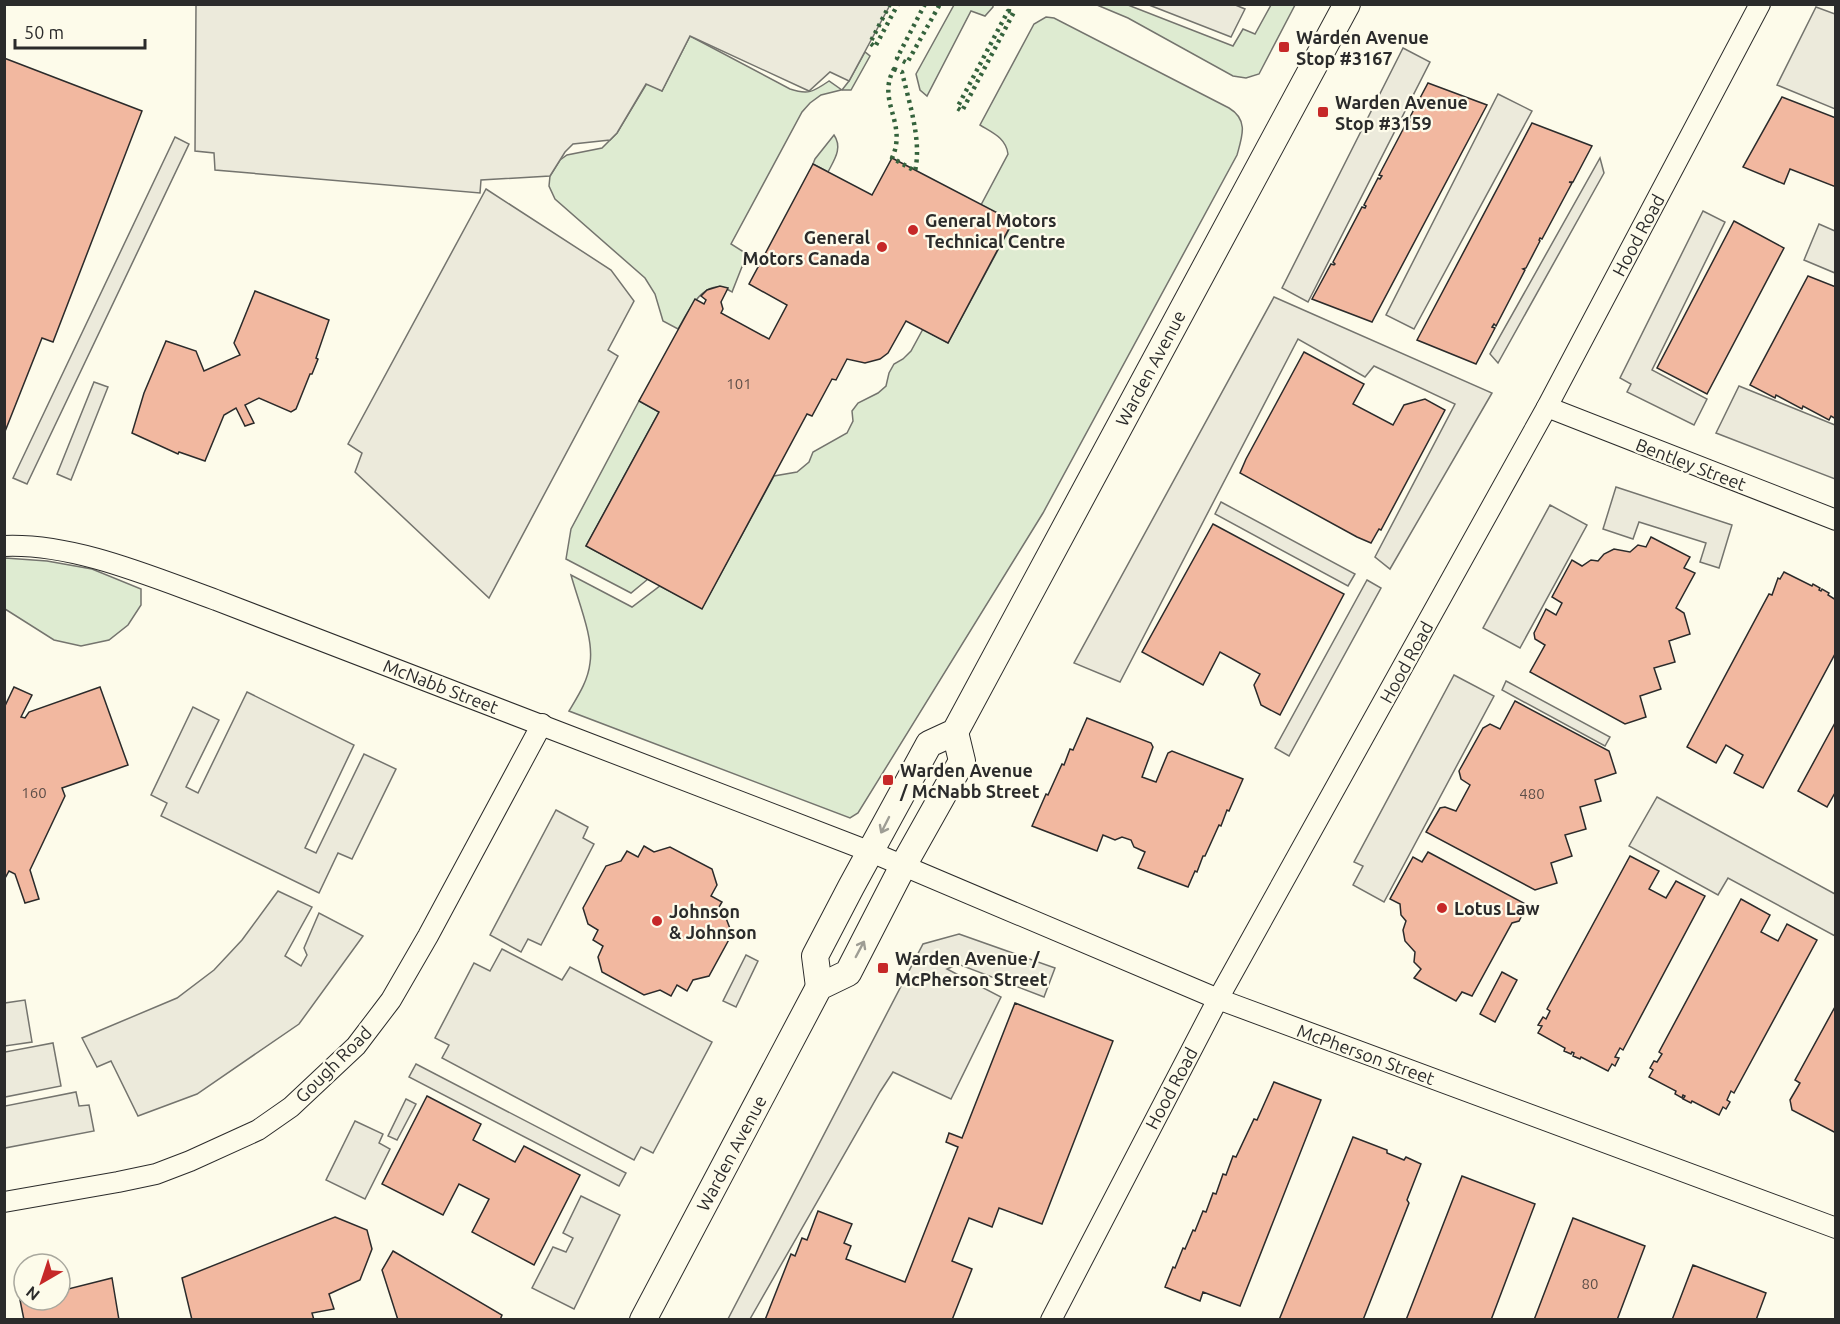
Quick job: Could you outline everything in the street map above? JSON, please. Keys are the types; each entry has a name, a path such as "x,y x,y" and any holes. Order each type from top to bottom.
{"main road":[{"name":"Warden Avenue","path":"955,732 1347,4"},
{"path":"955,732 962,761 903,866 848,973 819,987 815,956 928,744 955,732"},
{"name":"Warden Avenue","path":"643,1320 819,987"}],"street":[{"name":"Hood Road","path":"1051,1320 1218,999 1547,407 1760,4"},
{"name":"Bentley Street","path":"1547,407 1836,520"},
{"name":"McNabb Street","path":"4,546 56,551 108,562 216,600 542,724 903,866"},
{"name":"Gough Road","path":"4,1202 156,1174 258,1130 291,1107 356,1046 391,1000 542,724"},
{"name":"McPherson Street","path":"903,866 1218,999 1836,1228"}],"green space":[{"path":"954,5 993,5 993,7 985,16 971,11 927,96 920,90 916,74"},
{"path":"1097,5 1128,5 1233,46 1243,29 1255,34 1271,5 1295,5 1259,74 1246,78 1233,76 1128,18"},
{"path":"1046,17 1054,18 1229,108 1242,123 1241,142 1237,155 1043,513 858,813 850,818 569,711 585,682 591,653 585,619 571,575 632,607 660,586 702,608 774,476 797,472 809,462 813,452 847,433 853,421 852,411 858,403 878,393 886,386 894,364 911,351 923,329 948,343 1013,222 981,205 1008,154 1002,140 980,125 1034,24"},
{"path":"690,36 790,89 801,92 810,91 829,81 842,90 821,95 802,112 731,244 747,254 732,292 722,288 706,291 693,304 678,329 663,321 655,294 645,278 555,199 549,186 550,176 560,160 567,155 602,148 617,133 647,83 662,91"},
{"path":"865,52 870,56 851,90 842,90"},
{"path":"834,135 838,149 828,172 813,164"},
{"path":"639,401 659,412 586,546 648,579 631,593 566,559 571,529"},
{"path":"5,558 47,561 92,569 141,589 141,605 128,625 109,640 81,646 54,640 5,609"}],"shaded area":[{"path":"196,4 890,5 849,81 830,72 809,91 690,36 662,91 646,84 617,133 610,140 573,144 565,152 550,176 481,180 480,193 215,170 214,153 195,151"},
{"path":"1233,4 1245,9 1231,37 1149,5"},
{"path":"1816,7 1835,14 1835,109 1777,85"},
{"path":"1403,48 1430,62 1308,302 1282,288"},
{"path":"1498,94 1532,111 1414,329 1386,315"},
{"path":"175,137 189,144 27,484 13,478"},
{"path":"1600,158 1604,173 1498,363 1490,354"},
{"path":"486,189 611,270 634,301 608,350 618,356 489,598 355,472 362,453 348,444"},
{"path":"1703,211 1725,222 1652,370 1707,399 1694,425 1627,392 1631,384 1620,378"},
{"path":"1819,224 1835,231 1835,273 1804,260"},
{"path":"1274,297 1492,393 1390,569 1375,557 1455,404 1374,366 1365,377 1298,339 1120,682 1074,663"},
{"path":"94,382 108,387 71,480 57,474"},
{"path":"1739,386 1835,425 1835,479 1716,433"},
{"path":"1616,487 1732,525 1719,568 1700,562 1706,543 1639,522 1633,539 1603,529"},
{"path":"1221,502 1355,574 1348,586 1215,514"},
{"path":"1550,505 1587,525 1520,648 1483,628"},
{"path":"1367,580 1381,588 1289,756 1275,748"},
{"path":"1454,675 1494,696 1384,902 1353,885 1363,866 1354,862"},
{"path":"1506,681 1610,737 1605,746 1502,690"},
{"path":"247,692 354,745 305,848 316,853 364,754 396,769 352,859 338,853 319,893 161,816 167,803 151,795 193,707 219,720 186,787 198,793"},
{"path":"1657,797 1835,894 1835,936 1728,878 1718,895 1629,846"},
{"path":"556,810 588,827 583,838 594,844 541,945 528,939 521,952 490,935"},
{"path":"278,891 312,907 285,956 301,966 307,955 304,948 319,913 363,936 299,1024 197,1094 138,1116 111,1061 97,1067 82,1038 177,998 214,970 242,940"},
{"path":"959,934 1055,968 1044,997 958,964 947,969 1001,997 951,1099 893,1072 750,1319 728,1319 923,944"},
{"path":"502,949 562,980 570,967 712,1042 653,1153 641,1147 634,1160 442,1058 449,1045 435,1038 474,963 490,971"},
{"path":"746,955 758,961 736,1007 723,1001"},
{"path":"25,1000 32,1042 5,1046 5,1003"},
{"path":"53,1043 61,1086 5,1097 5,1052"},
{"path":"416,1064 626,1173 619,1186 409,1077"},
{"path":"76,1092 79,1106 89,1105 94,1131 5,1148 5,1106"},
{"path":"406,1099 416,1104 397,1140 388,1136"},
{"path":"355,1121 383,1134 379,1143 390,1149 365,1199 326,1180"},
{"path":"581,1196 620,1215 574,1309 532,1288 553,1247 566,1252 573,1238 563,1233"}],"building":[{"path":"4,58 142,111 53,342 42,338 4,434"},
{"path":"1428,83 1487,105 1372,322 1312,299 1331,264 1335,264 1333,262 1362,207 1365,208 1364,205 1378,178 1382,176 1379,175 1408,120 1411,122 1410,117"},
{"path":"1782,97 1836,118 1836,187 1790,169 1784,184 1743,167"},
{"path":"1532,123 1592,146 1573,182 1569,182 1572,183 1542,239 1540,238 1526,268 1523,269 1525,270 1496,326 1494,324 1492,327 1495,328 1476,364 1417,340"},
{"path":"892,158 1013,221 948,343 906,321 888,353 880,359 865,363 847,359 836,380 832,379 812,416 807,414 702,609 586,546 659,412 639,401 695,299 704,304 706,300 701,296 707,290 720,286 728,288 721,302 723,309 721,313 769,339 787,305 749,284 813,164 872,195"},
{"path":"1734,221 1784,248 1707,394 1657,368"},
{"path":"1808,276 1836,287 1836,419 1831,416 1829,420 1803,406 1802,409 1776,395 1775,398 1750,385"},
{"path":"255,291 329,320 316,358 318,359 296,409 291,412 259,398 245,405 254,423 245,426 236,408 224,415 205,461 179,452 178,454 132,433 144,393 166,341 196,351 204,371 240,355 234,343"},
{"path":"1304,352 1364,384 1353,404 1393,425 1404,405 1425,399 1445,410 1381,530 1379,529 1371,543 1240,473"},
{"path":"1213,524 1344,594 1280,715 1261,705 1254,685 1260,674 1220,652 1203,685 1142,652"},
{"path":"1651,537 1690,557 1684,568 1695,573 1676,608 1684,613 1690,634 1669,641 1675,662 1654,668 1661,689 1640,696 1646,717 1625,724 1530,672 1545,645 1535,639 1534,633 1546,609 1556,615 1562,603 1552,597 1572,560 1582,566 1591,560 1598,561 1604,554 1614,549 1630,552 1638,545 1646,547"},
{"path":"1784,572 1812,586 1813,584 1836,600 1836,652 1763,788 1734,773 1743,755 1726,745 1716,763 1687,747 1769,594 1772,595 1778,578 1780,579"},
{"path":"14,687 32,695 21,717 25,718 29,712 100,687 128,765 62,788 65,796 30,870 39,899 25,903 15,874 9,871 4,880 4,708"},
{"path":"1515,701 1609,751 1616,773 1595,780 1601,801 1580,807 1586,829 1565,835 1572,856 1551,863 1557,883 1535,890 1426,832 1440,808 1445,807 1456,811 1470,785 1461,779 1459,771 1483,728 1490,724 1500,729"},
{"path":"1087,718 1151,743 1153,747 1142,777 1156,782 1168,753 1172,751 1243,779 1229,811 1227,810 1221,826 1219,825 1188,887 1138,868 1145,852 1134,847 1131,840 1122,837 1115,840 1103,835 1097,851 1032,826 1070,749 1073,750"},
{"path":"1836,721 1836,791 1827,807 1798,791"},
{"name":"Johnson & Johnson","path":"644,846 654,852 670,847 712,869 717,885 711,896 722,902 716,912 726,918 732,934 709,976 693,980 687,991 677,985 671,996 660,990 644,995 602,972 598,957 603,946 593,940 598,930 588,924 583,908 606,866 621,861 627,851 638,857"},
{"path":"1428,852 1527,905 1519,921 1512,923 1472,996 1462,992 1456,1001 1414,978 1421,969 1414,962 1415,952 1405,941 1403,930 1406,921 1401,915 1400,904 1390,899 1413,857 1422,862"},
{"path":"1630,856 1659,871 1649,889 1666,898 1676,881 1705,896 1623,1050 1620,1048 1615,1057 1619,1058 1615,1066 1612,1064 1608,1071 1581,1057 1580,1059 1573,1056 1572,1052 1571,1054 1564,1051 1565,1048 1538,1033 1542,1026 1538,1025 1543,1017 1546,1019 1550,1011 1547,1009"},
{"path":"1741,899 1770,915 1761,932 1778,941 1787,924 1817,940 1734,1093 1731,1091 1727,1100 1730,1102 1726,1109 1723,1107 1719,1115 1692,1101 1691,1103 1683,1099 1685,1096 1683,1095 1682,1098 1675,1094 1676,1091 1649,1077 1653,1070 1650,1068 1662,1054 1659,1052"},
{"path":"1502,972 1517,980 1495,1022 1480,1014"},
{"path":"1015,1003 1113,1041 1042,1224 999,1208 992,1227 969,1218 952,1261 972,1269 952,1320 765,1320 791,1254 795,1256 802,1238 807,1240 818,1211 852,1224 844,1243 851,1246 846,1259 905,1282 958,1147 946,1142 949,1133 962,1138"},
{"path":"1836,1005 1836,1133 1792,1110 1790,1100 1800,1083 1795,1080"},
{"path":"1274,1082 1321,1100 1240,1306 1203,1292 1200,1301 1165,1287 1203,1211 1206,1212 1213,1193 1216,1194 1223,1174 1226,1175 1233,1156 1236,1157 1254,1119 1257,1120"},
{"path":"427,1096 481,1124 473,1140 515,1162 524,1146 580,1175 534,1265 472,1232 489,1199 459,1184 443,1215 382,1184"},
{"path":"1353,1137 1387,1150 1387,1153 1404,1160 1406,1157 1421,1164 1407,1200 1409,1203 1363,1320 1279,1320"},
{"path":"1462,1176 1535,1204 1491,1320 1406,1320"},
{"path":"335,1217 367,1230 372,1249 360,1280 329,1294 334,1309 312,1313 314,1320 192,1320 182,1278"},
{"path":"1573,1218 1645,1246 1617,1320 1534,1320"},
{"path":"393,1251 502,1315 500,1320 398,1320 382,1270"},
{"path":"1693,1265 1766,1293 1756,1320 1672,1320"},
{"path":"112,1278 119,1320 24,1320 22,1312 72,1312 72,1288"}],"hedge":[{"path":"890,4 870,43 875,47 898,4"},
{"path":"925,4 897,58 907,63 940,4"},
{"path":"1008,11 1014,12 962,111 957,108 1008,11"},
{"path":"894,69 902,72 914,122 917,147 915,171 892,158 897,134 888,91 894,69"}],"place":[{"name":"Warden Avenue Stop #3167","path":"1284,47"},
{"name":"Warden Avenue Stop #3159","path":"1323,112"},
{"name":"General Motors Technical Centre","path":"913,230"},
{"name":"General Motors Canada","path":"882,247"},
{"name":"Warden Avenue / McNabb Street","path":"888,780"},
{"name":"Lotus Law","path":"1442,908"},
{"name":"Johnson & Johnson","path":"657,921"},
{"name":"Warden Avenue / McPherson Street","path":"883,968"}]}
